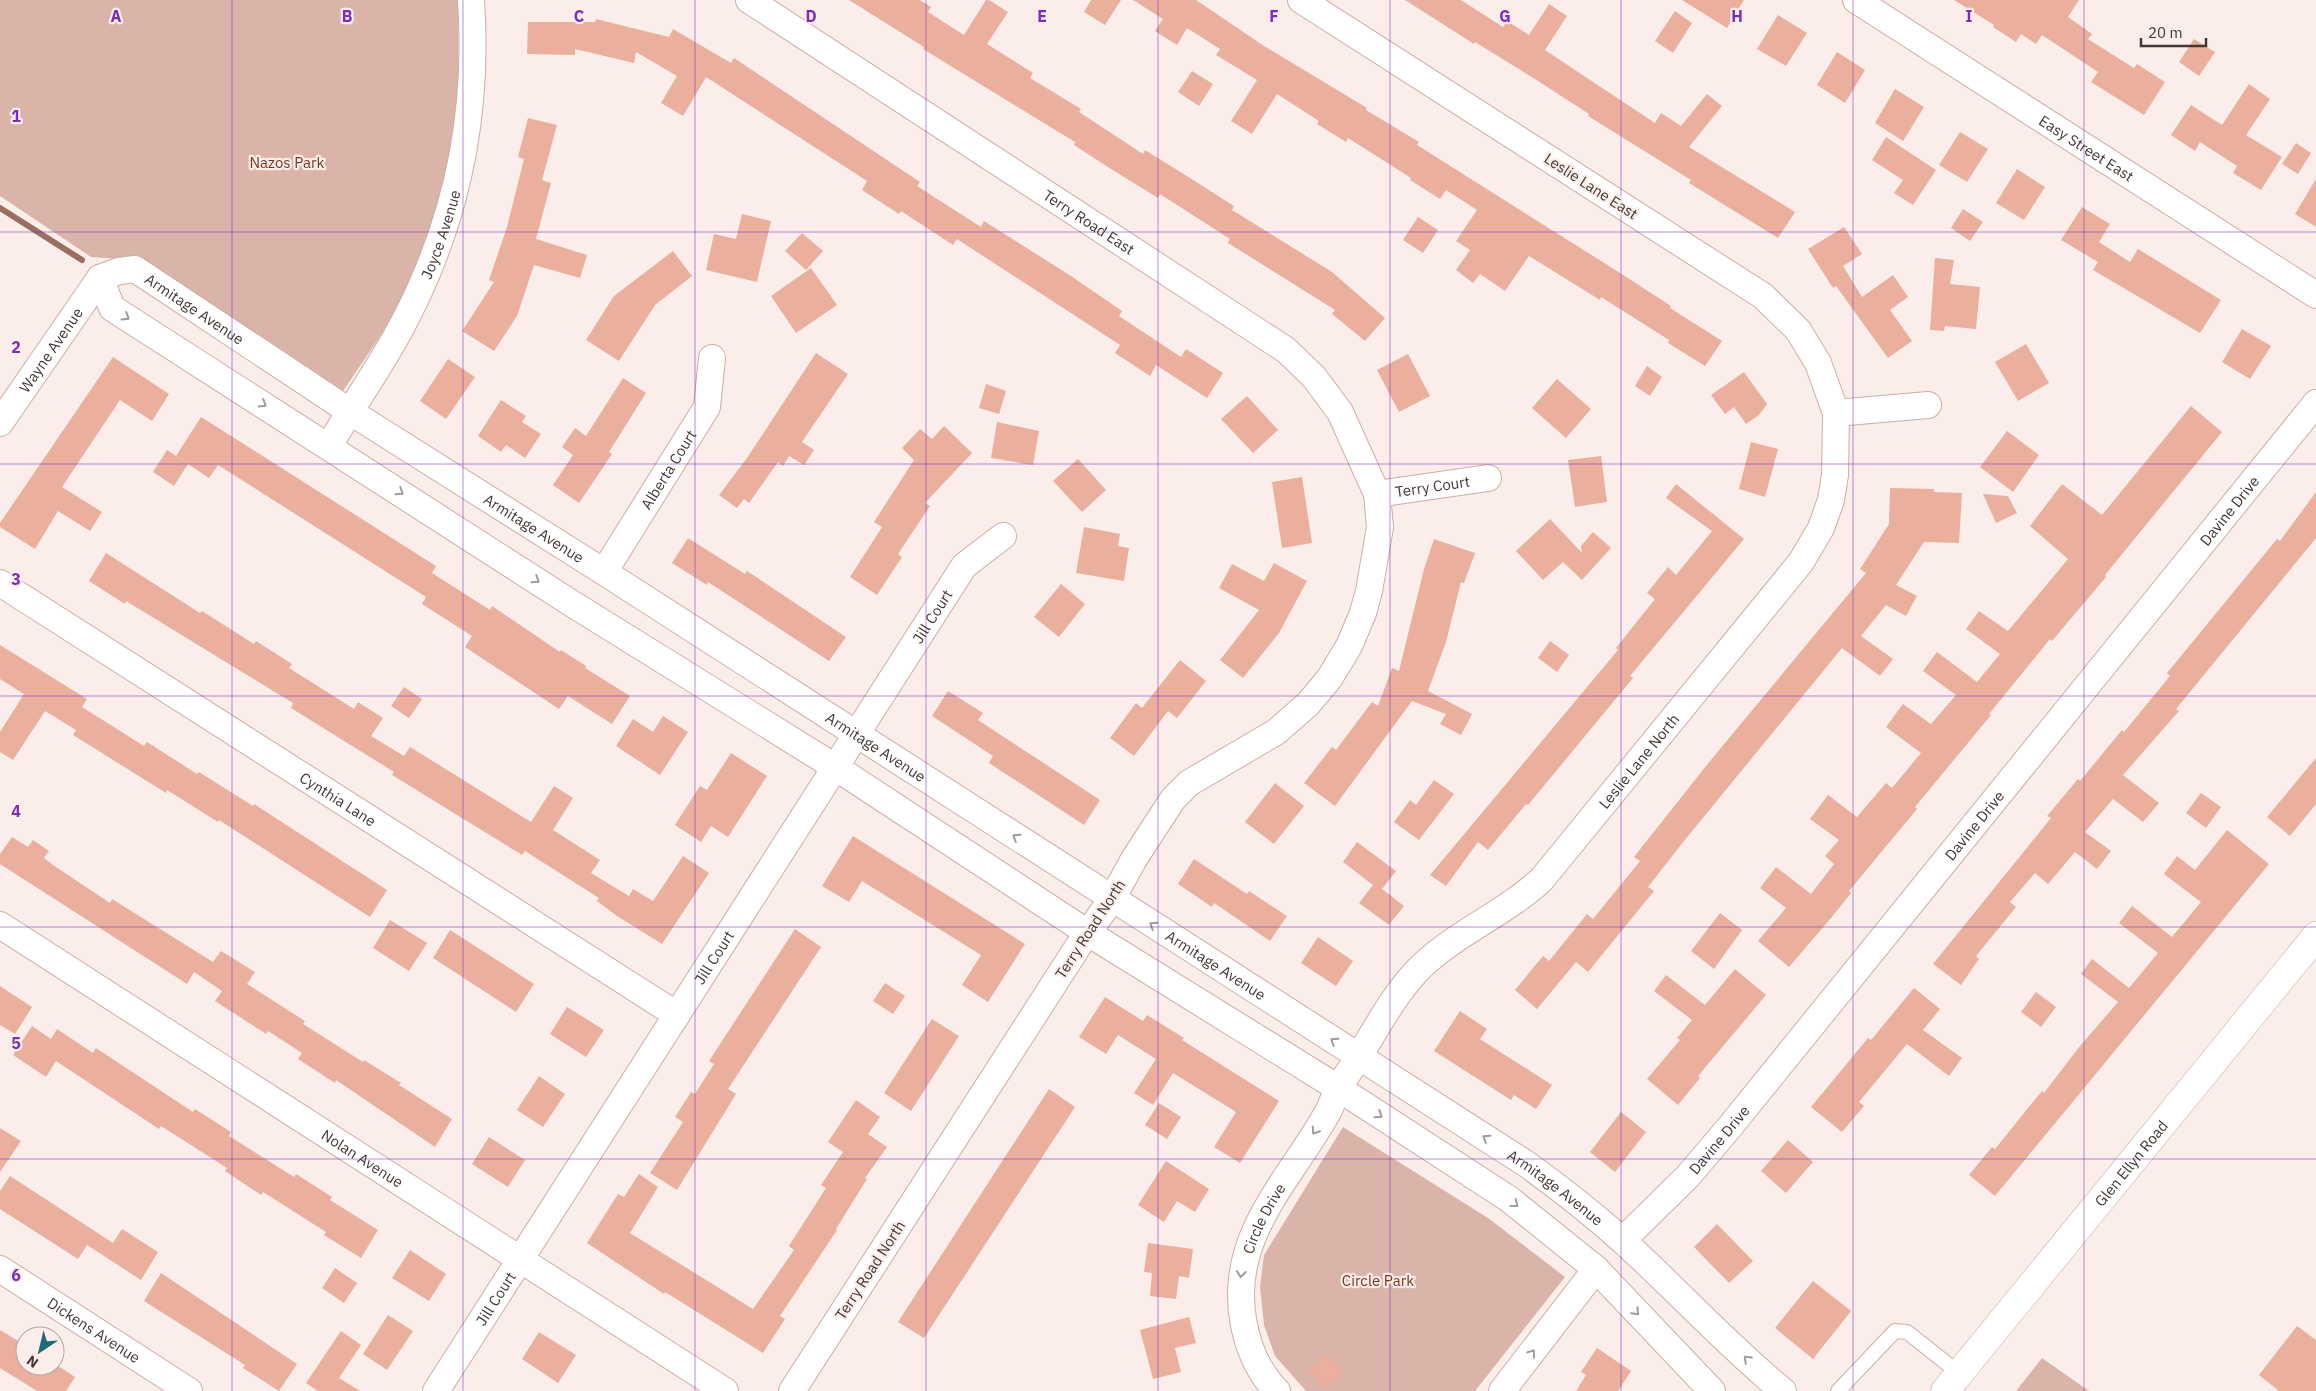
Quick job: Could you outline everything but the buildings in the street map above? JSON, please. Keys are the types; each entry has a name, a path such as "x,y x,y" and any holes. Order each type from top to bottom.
{"street":[{"name":"Joyce Avenue","path":"329,446 348,411 403,323 433,261 455,197 470,119 474,34 471,0"},
{"name":"Terry Road East","path":"749,0 1286,350 1314,377 1340,412 1358,447 1376,494"},
{"name":"Leslie Lane East","path":"1301,0 1763,296 1798,330 1818,363 1836,413"},
{"name":"Easy Street East","path":"1856,0 2316,296"},
{"name":"Armitage Avenue","path":"100,278 119,271 135,269 348,411 604,572 1528,1165 1560,1188 1623,1240 1758,1370 1784,1391"},
{"path":"100,278 112,308 571,603 835,767 1088,933 1338,1088 1509,1199 1596,1270 1712,1391"},
{"name":"Wayne Avenue","path":"3,411 100,278"},
{"name":"Alberta Court","path":"604,572 706,407 712,358"},
{"name":"Davine Drive","path":"1623,1240 1688,1176 1728,1129 2316,404"},
{"path":"1836,413 1928,405"},
{"name":"Leslie Lane North","path":"1359,1057 1405,985 1416,972 1434,956 1522,898 1542,879 1801,562 1821,528 1832,500 1835,474 1836,413"},
{"name":"Terry Court","path":"1376,494 1488,478"},
{"name":"Terry Road North","path":"792,1391 1088,933 1112,899 1134,859 1173,799 1189,783 1276,732 1308,704 1330,679 1349,646 1369,591 1380,527 1376,494"},
{"name":"Jill Court","path":"436,1391 964,566 1003,536"},
{"name":"Cynthia Lane","path":"0,583 677,1015"},
{"name":"Nolan Avenue","path":"0,925 725,1391"},
{"name":"Glen Ellyn Road","path":"1952,1382 2316,936"},
{"name":"Circle Drive","path":"1277,1391 1254,1359 1247,1343 1241,1314 1240,1282 1242,1265 1260,1220 1329,1110 1338,1088 1359,1057"},
{"name":"Dickens Avenue","path":"0,1269 189,1391"},
{"path":"1502,1391 1596,1270"}],"lane":[{"path":"1838,1391 1895,1330 1907,1332 1952,1382"}],"green space":[{"name":"Nazos Park","path":"0,0 458,0 459,118 421,271 343,391 140,260 91,257 0,196"},
{"name":"Circle Park","path":"1343,1127 1488,1218 1565,1277 1475,1391 1306,1391 1275,1356 1264,1325 1260,1287 1264,1255"},
{"path":"2042,1358 2089,1391 2016,1391"}],"waterway":[{"path":"0,208 82,260"}]}
